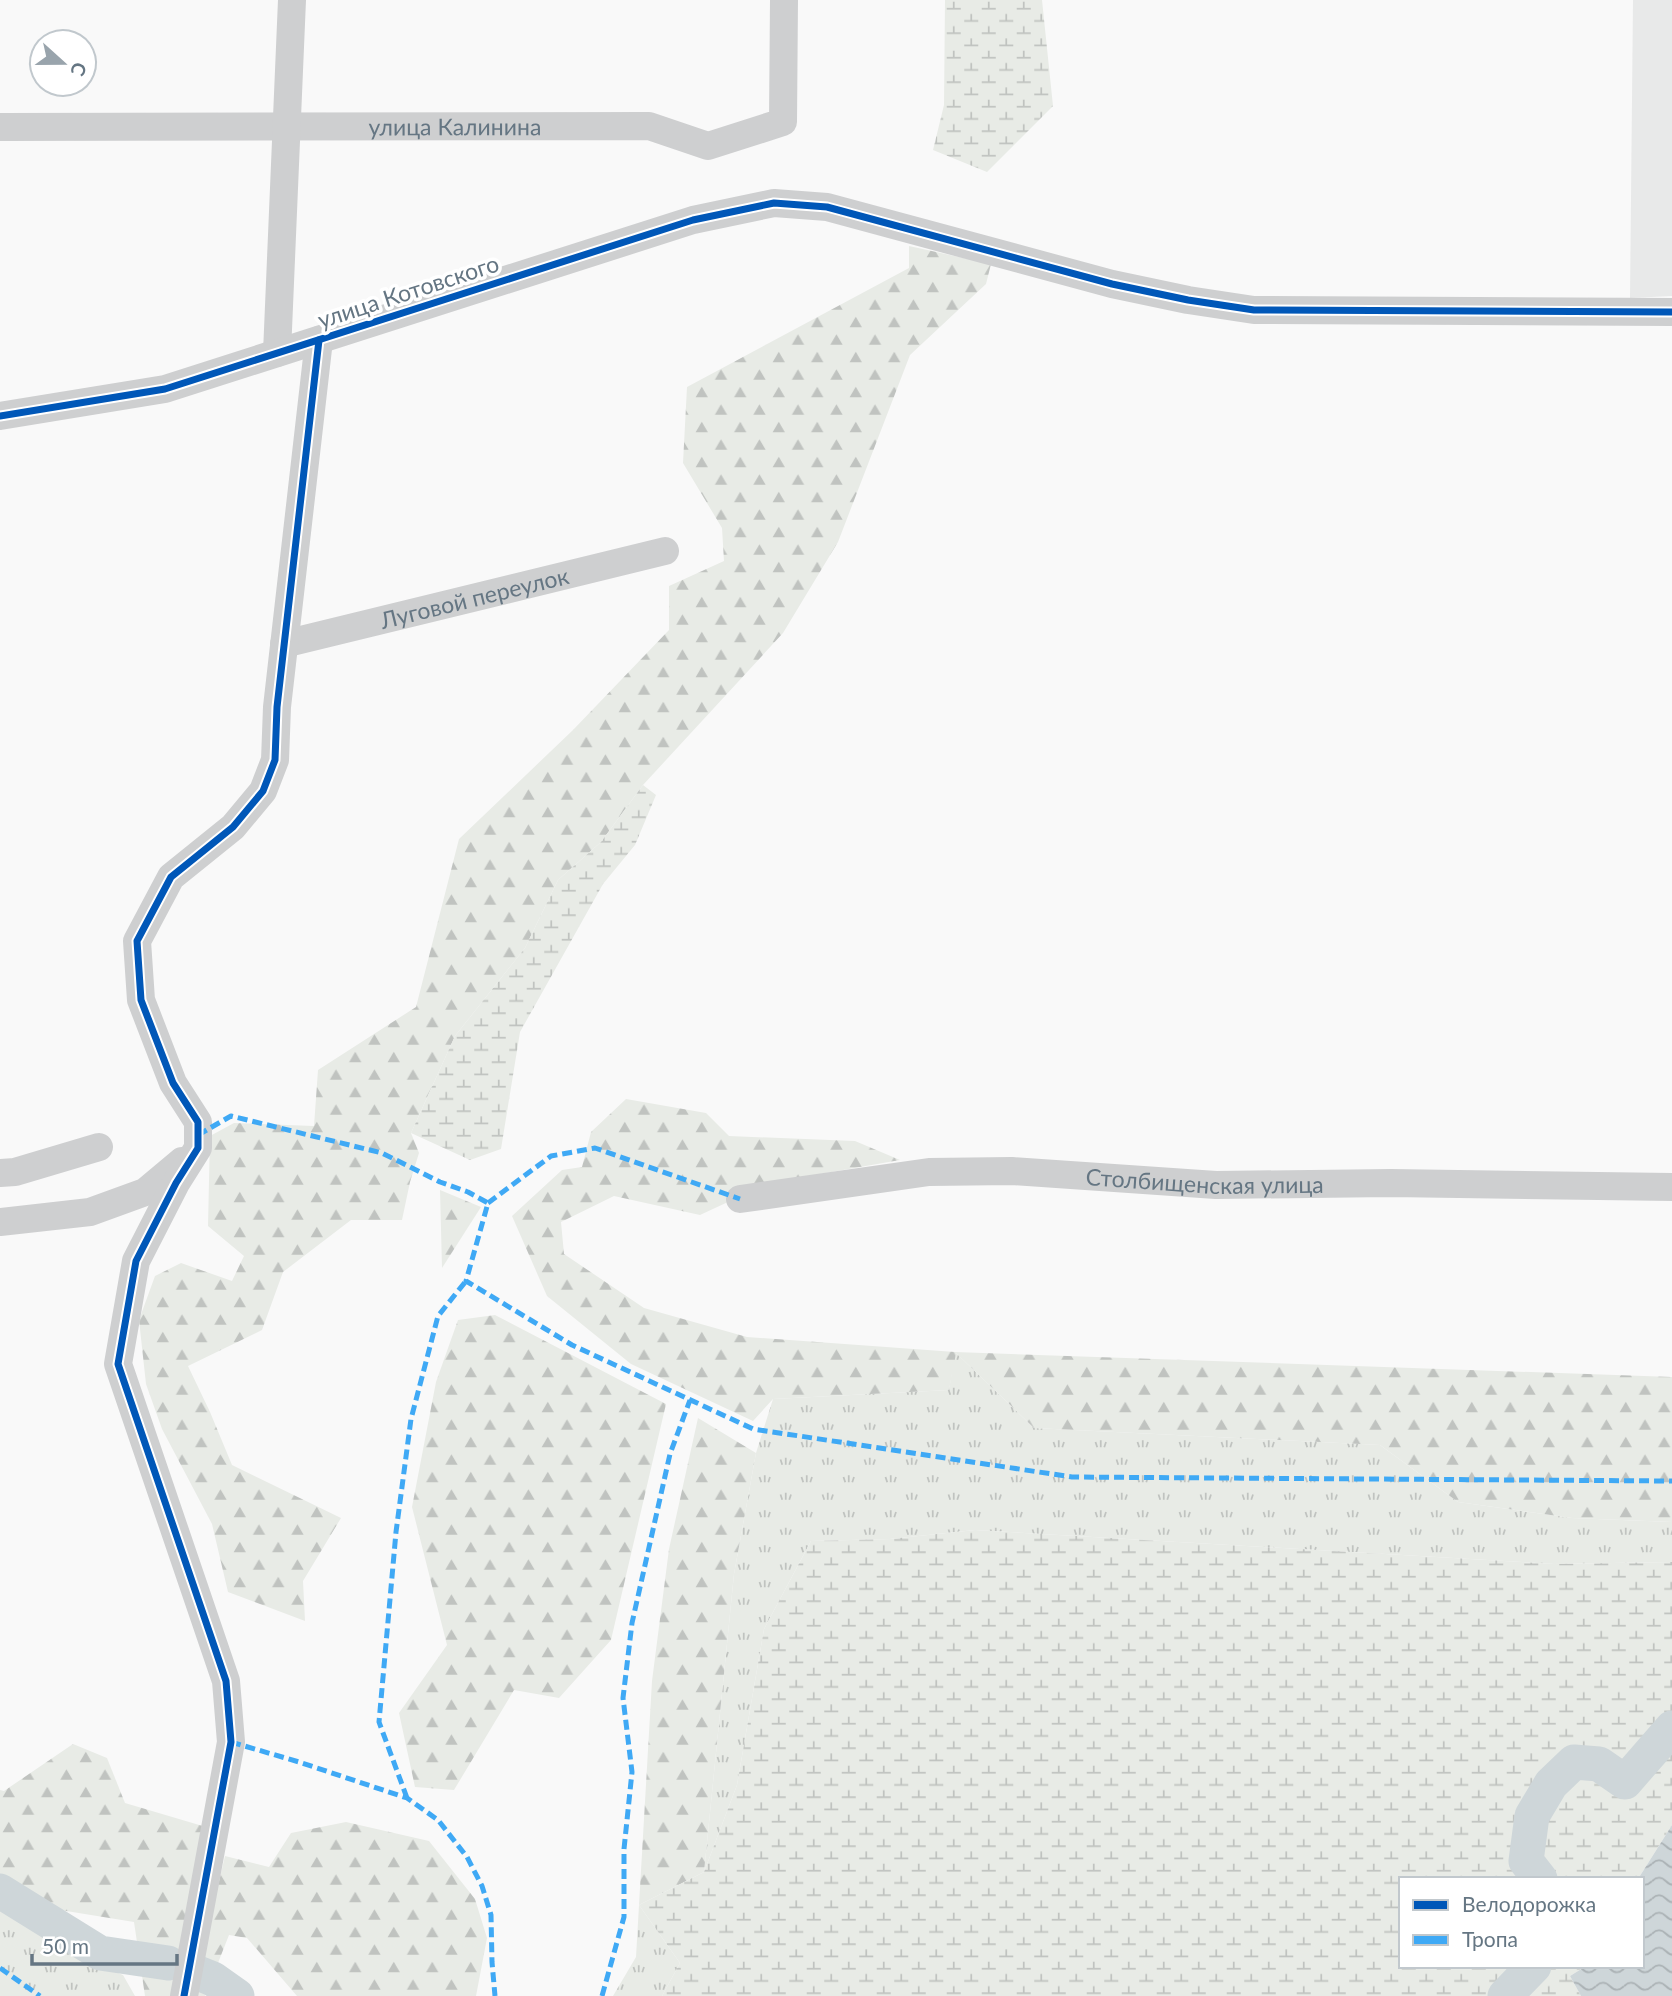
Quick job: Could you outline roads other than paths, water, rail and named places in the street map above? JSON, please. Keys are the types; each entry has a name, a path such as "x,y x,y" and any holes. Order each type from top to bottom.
{"street":[{"path":"277,353 292,0"},
{"name":"улица Калинина","path":"0,127 649,127 708,146 783,122 784,0"},
{"name":"улица Котовского","path":"0,416 165,389 693,220 774,203 827,207 1112,284 1254,310 1672,312"},
{"path":"184,1996 231,1742 226,1681 118,1364 136,1261 176,1183 198,1148 198,1122 173,1083 141,1000 137,941 171,877 233,827 263,791 275,760 277,707 319,340"},
{"name":"Луговой переулок","path":"284,645 665,551"},
{"path":"0,1173 15,1172 99,1147"},
{"path":"0,1222 90,1212 145,1192 198,1148"},
{"name":"Столбищенская улица","path":"740,1199 929,1172 1012,1171 1216,1185 1672,1186"}],"water":[{"path":"1672,1825 1672,1996 1581,1996 1570,1976 1583,1968 1644,1968 1644,1877 1639,1877"}],"waterway":[{"path":"1538,1877 1526,1861 1532,1816 1551,1784 1574,1762 1599,1764 1625,1782 1672,1728"},
{"path":"0,1891 100,1953 168,1963"},
{"path":"1505,1996 1532,1968"},
{"path":"193,1971 213,1979 237,1996"}]}
